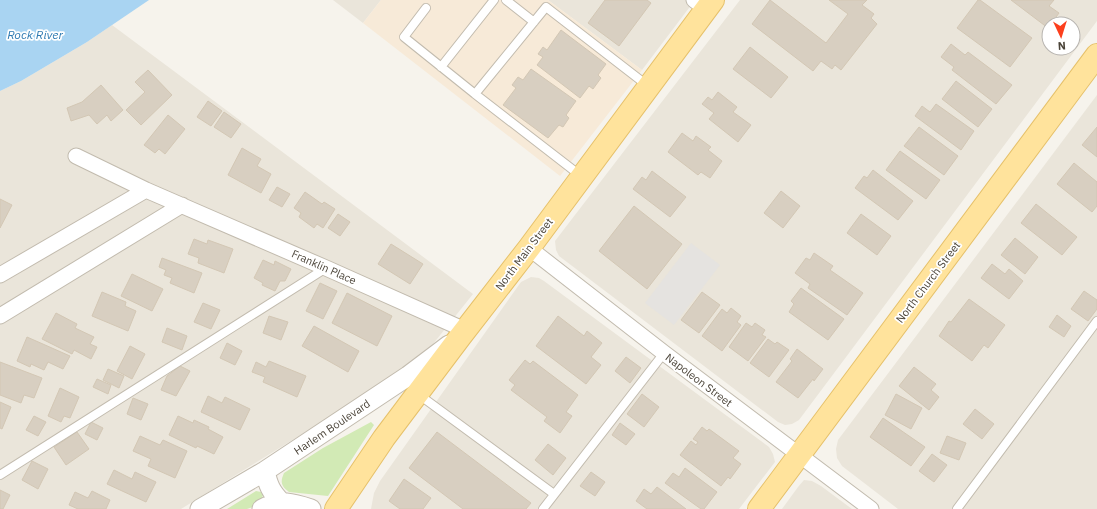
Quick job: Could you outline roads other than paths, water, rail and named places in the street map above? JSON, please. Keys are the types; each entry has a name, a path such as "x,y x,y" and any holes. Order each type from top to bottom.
{"main road":[{"name":"North Main Street","path":"336,509 384,438 417,393 529,248 648,87 704,3"},
{"name":"North Church Street","path":"759,509 1097,55"}],"street":[{"name":"Franklin Place","path":"76,156 146,190 326,268 462,333"},
{"path":"0,275 146,190"},
{"path":"0,316 182,206"},
{"name":"Napoleon Street","path":"529,248 664,353 871,509"},
{"name":"Harlem Boulevard","path":"200,509 265,471 408,376 462,333"},
{"path":"265,471 272,493 281,502"},
{"path":"262,509 281,502 293,503 312,509"}],"lane":[{"path":"441,67 494,0"},
{"path":"506,0 534,22"},
{"path":"475,94 546,7 648,87"},
{"path":"426,8 404,37 582,177"},
{"path":"0,475 326,268"},
{"path":"957,509 1097,321"},
{"path":"543,509 664,353"},
{"path":"417,393 554,494"}],"water":[{"name":"Rock River","path":"0,0 149,0 87,42 21,81 0,91"}]}
